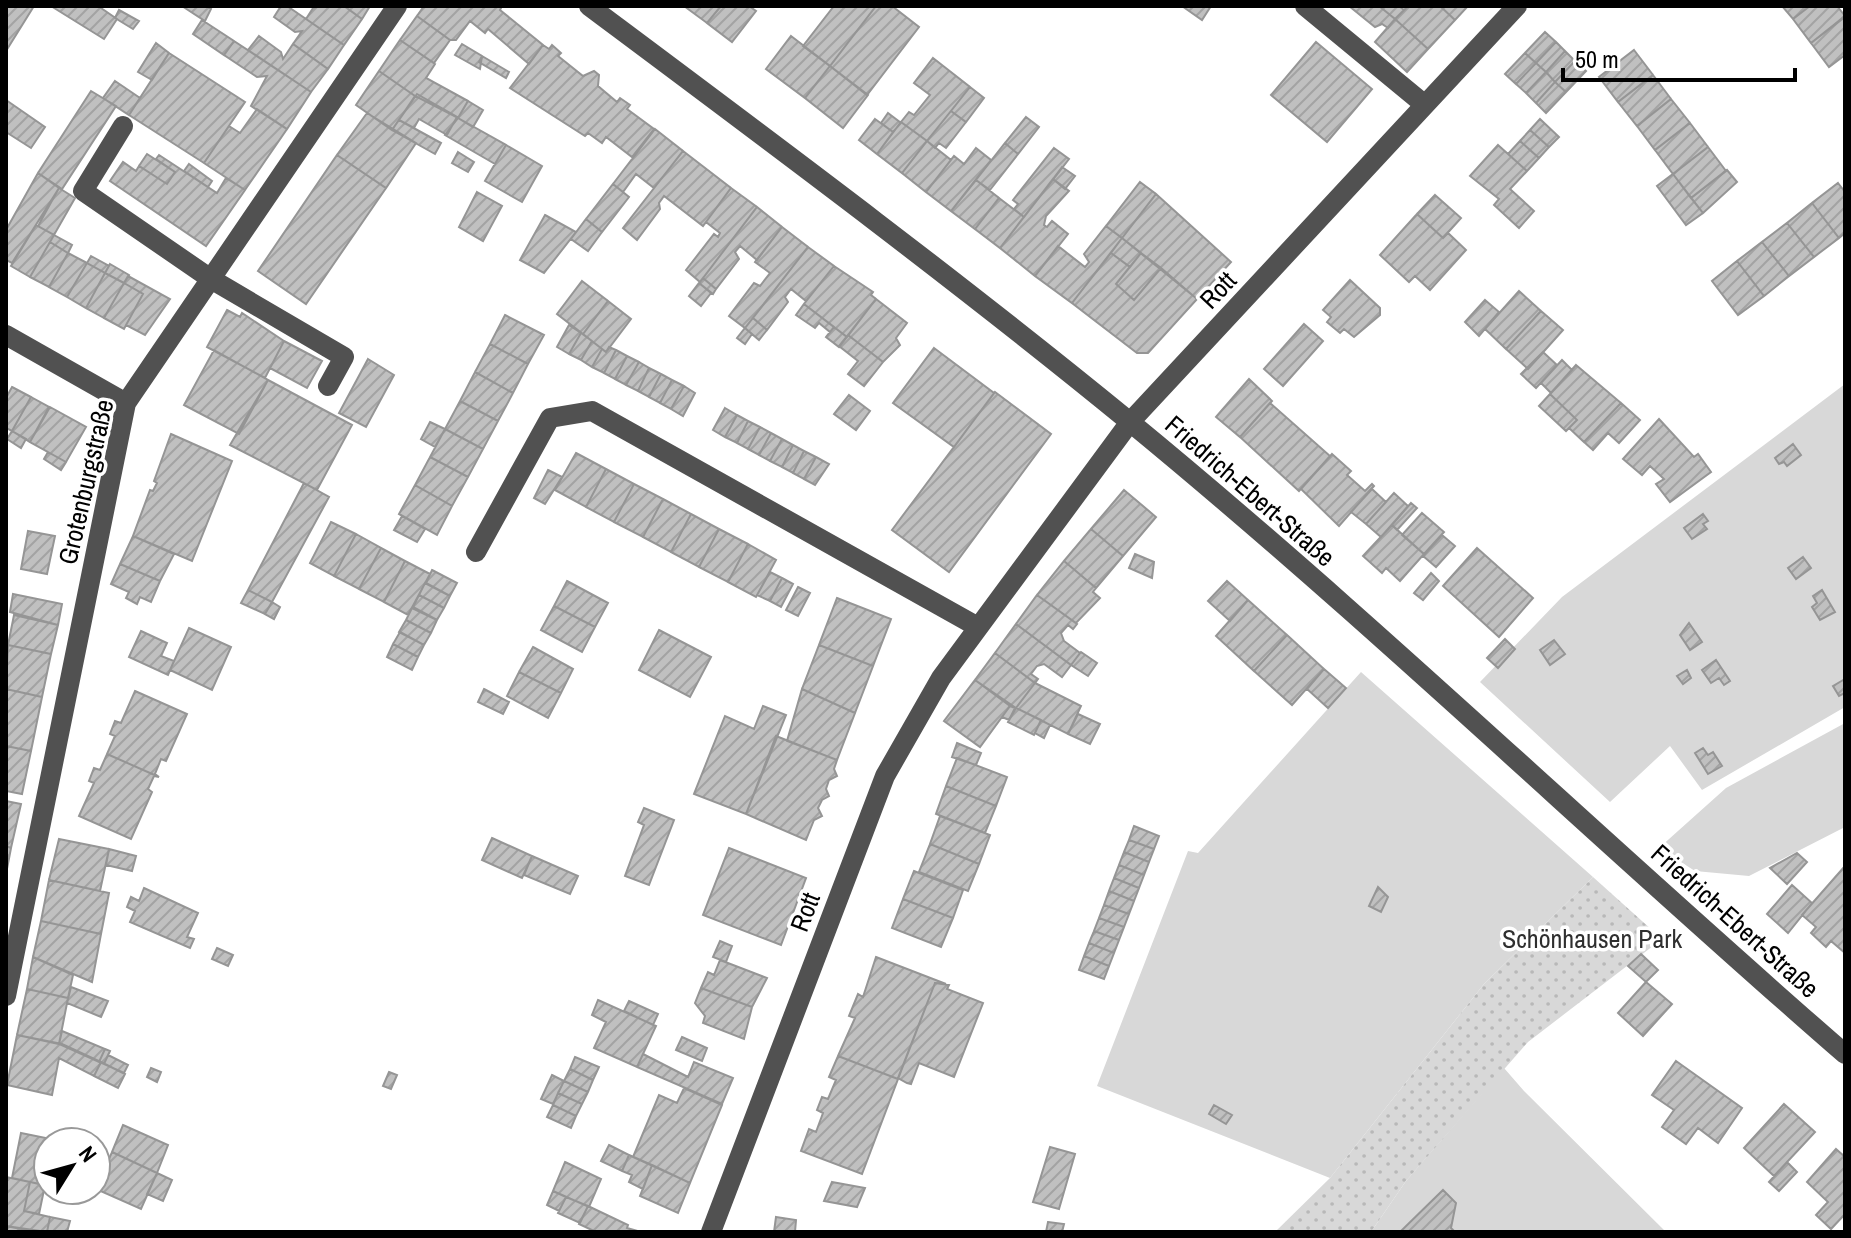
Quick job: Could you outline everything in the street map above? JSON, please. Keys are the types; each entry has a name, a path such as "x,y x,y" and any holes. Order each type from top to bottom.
{"street":[{"name":"Grotenburgstraße","path":"6,996 126,403 397,6"},
{"name":"Friedrich-Ebert-Straße","path":"589,6 834,190 1130,422 1371,629 1845,1054"},
{"path":"1305,6 1425,105"},
{"name":"Rott","path":"711,1232 885,776 921,708 1130,422 1517,6"},
{"path":"123,126 83,191 211,279 344,357 328,386"},
{"path":"6,335 126,403"},
{"path":"476,552 550,418 592,411 978,627"}],"green space":[{"path":"1845,384 1845,707 1702,790 1670,746 1610,802 1480,682 1562,597"},
{"path":"1361,672 1593,877 1484,984 1330,1178 1097,1086 1188,851 1198,853"},
{"path":"1845,723 1845,827 1749,876 1695,871 1659,848 1726,788"},
{"name":"Schönhausen Park","path":"1593,877 1662,939 1528,1042 1406,1181 1371,1232 1275,1232 1330,1178 1484,984"},
{"path":"1504,1068 1666,1232 1455,1232 1451,1228 1456,1203 1443,1190 1400,1232 1371,1232 1406,1181"}],"building":[{"path":"6,6 34,6 6,51"},
{"path":"51,6 98,6 117,19 104,39"},
{"path":"182,6 206,6 211,9 205,21"},
{"path":"281,6 287,6 344,45 328,69 293,44 302,31 295,32 274,17"},
{"path":"344,6 362,19 344,45 306,19 313,8"},
{"path":"344,6 370,6 362,19"},
{"path":"424,6 502,6 500,10 543,45 529,64 488,29 485,33 470,21 456,40 450,40 417,16"},
{"path":"684,6 721,6 707,23"},
{"path":"721,6 749,6 756,11 732,42 707,23"},
{"path":"834,6 876,6 830,66 803,46"},
{"path":"876,6 892,6 919,27 867,95 830,66"},
{"path":"1182,6 1211,6 1202,20"},
{"path":"1349,6 1379,6 1395,19 1388,28 1382,24 1375,27"},
{"path":"1379,6 1399,6 1404,10 1395,19"},
{"path":"1408,6 1440,6 1455,20 1428,49 1395,19"},
{"path":"1440,6 1468,6 1455,20"},
{"path":"1782,6 1810,6 1793,19"},
{"path":"1810,6 1837,6 1845,16 1811,43 1793,19"},
{"path":"119,10 139,21 133,29 115,18"},
{"path":"417,16 450,40 434,63 400,40"},
{"path":"1845,17 1845,55 1829,67 1811,43"},
{"path":"1395,19 1428,49 1407,72 1375,42"},
{"path":"202,20 234,41 224,55 193,34"},
{"path":"1545,32 1556,42 1536,63 1525,53"},
{"path":"259,36 281,52 283,59 293,44 328,69 311,92 248,50"},
{"path":"791,36 830,66 805,98 766,69"},
{"path":"400,40 435,64 426,78 468,101 458,118 415,96 379,71"},
{"path":"234,41 311,92 287,129 251,106 267,76 257,77 224,55"},
{"path":"1316,42 1372,89 1327,142 1271,95"},
{"path":"1556,42 1565,51 1546,72 1536,63"},
{"path":"156,43 169,53 152,80 138,72"},
{"path":"462,44 482,56 480,69 455,55"},
{"path":"543,45 549,49 552,45 561,53 558,56 583,76 594,71 599,75 598,86 617,102 620,98 630,105 627,109 654,129 632,157 606,137 602,143 588,133 585,136 510,88"},
{"path":"1634,50 1653,75 1618,102 1599,77"},
{"path":"1565,51 1575,61 1555,82 1546,72"},
{"path":"169,53 245,102 204,163 129,115"},
{"path":"1525,53 1536,63 1516,84 1505,74"},
{"path":"482,56 509,72 506,78 479,62"},
{"path":"933,58 970,87 927,141 901,122 909,112 914,115 930,95 914,83"},
{"path":"1575,61 1586,71 1566,92 1555,82"},
{"path":"1536,63 1546,72 1526,93 1516,84"},
{"path":"830,66 868,95 843,128 805,98"},
{"path":"379,71 415,96 392,130 356,105"},
{"path":"1546,72 1555,82 1536,103 1526,93"},
{"path":"1653,75 1671,99 1637,126 1618,102"},
{"path":"115,81 140,98 129,115 103,98"},
{"path":"1555,82 1566,92 1546,113 1536,103"},
{"path":"970,87 984,98 966,122 951,111"},
{"path":"91,91 116,106 62,189 38,173"},
{"path":"417,94 457,117 447,135 419,119 414,128 399,120"},
{"path":"1671,99 1690,123 1655,150 1637,126"},
{"path":"6,100 45,127 31,148 6,132"},
{"path":"468,101 483,110 473,127 458,118"},
{"path":"257,109 287,129 245,190 204,163 229,126 240,133"},
{"path":"951,111 966,122 946,148 939,143 935,148 927,141"},
{"path":"367,113 416,143 386,188 337,155"},
{"path":"888,113 901,123 893,132 881,123"},
{"path":"1026,117 1039,127 1018,154 1005,143"},
{"path":"458,118 506,145 495,164 445,135"},
{"path":"875,119 893,132 877,154 859,140"},
{"path":"1540,119 1559,137 1549,147 1530,130"},
{"path":"399,120 441,143 435,154 392,130"},
{"path":"901,122 927,141 902,173 877,154"},
{"path":"1690,123 1708,147 1673,174 1655,150"},
{"path":"655,129 683,151 654,188 636,174 623,192 613,184"},
{"path":"1530,130 1549,147 1539,158 1520,141"},
{"path":"927,141 951,160 926,192 902,173"},
{"path":"1520,141 1539,158 1527,171 1508,154"},
{"path":"1005,143 1018,154 990,190 976,180"},
{"path":"506,145 542,166 522,202 485,181"},
{"path":"1498,145 1527,171 1510,189 1534,211 1519,228 1494,205 1499,199 1470,176"},
{"path":"1708,147 1726,171 1691,198 1673,174"},
{"path":"976,148 991,160 951,211 926,192 954,156 964,164"},
{"path":"1054,148 1069,159 1024,217 1014,209 1018,204 1013,200"},
{"path":"683,151 731,188 703,226 664,196 659,203 660,209 637,240 623,228"},
{"path":"458,152 474,162 468,172 452,163"},
{"path":"147,154 175,172 167,184 139,166"},
{"path":"159,155 217,193 226,178 245,190 206,246 110,181 123,162 136,171 139,166 167,184 175,172 156,159"},
{"path":"337,155 386,188 306,304 258,271"},
{"path":"189,164 212,181 208,187 184,171"},
{"path":"1062,167 1075,176 1065,189 1053,179"},
{"path":"1727,170 1737,182 1703,213 1691,198"},
{"path":"38,173 59,188 12,263 6,260 6,230"},
{"path":"1673,174 1703,213 1686,225 1657,186"},
{"path":"1053,179 1069,191 1046,216 1044,225 1047,227 1052,221 1068,234 1035,276 1000,248"},
{"path":"976,180 999,198 975,229 951,211"},
{"path":"1140,182 1156,194 1122,238 1106,226"},
{"path":"1838,183 1845,192 1845,233 1839,238 1812,203"},
{"path":"613,184 629,197 602,232 586,219"},
{"path":"59,188 75,198 54,235 38,226"},
{"path":"731,188 757,207 700,282 686,270 714,234 718,237 720,233 706,222"},
{"path":"477,192 502,206 483,241 459,227"},
{"path":"1156,194 1231,262 1197,299 1122,238"},
{"path":"1435,195 1461,218 1443,238 1417,214"},
{"path":"999,198 1024,217 1000,248 975,229"},
{"path":"1812,203 1839,238 1814,257 1787,223"},
{"path":"757,207 782,227 757,260 740,246 735,252 739,259 716,289 703,278"},
{"path":"1417,214 1443,238 1448,233 1466,250 1430,290 1415,276 1409,282 1380,255"},
{"path":"545,215 576,232 544,273 520,260"},
{"path":"586,219 602,232 588,251 571,239"},
{"path":"1787,223 1814,257 1789,276 1762,242"},
{"path":"36,225 54,235 30,277 11,266"},
{"path":"1106,226 1122,238 1072,303 1035,276 1058,246 1085,267 1089,262 1084,254"},
{"path":"782,227 808,247 745,328 729,316 754,283 760,286 770,273 755,262"},
{"path":"54,235 72,245 68,253 50,242"},
{"path":"1122,238 1141,253 1130,267 1111,253"},
{"path":"50,242 68,253 49,287 30,277"},
{"path":"1762,242 1789,276 1764,296 1737,261"},
{"path":"808,247 834,266 806,301 791,289 785,297 788,302 767,330 753,318"},
{"path":"68,253 87,263 67,297 49,287"},
{"path":"1111,253 1130,267 1116,284 1134,300 1161,268 1197,299 1148,353 1137,353 1072,303"},
{"path":"1141,253 1161,268 1134,300 1116,284"},
{"path":"91,256 109,266 105,273 87,263"},
{"path":"1737,261 1764,296 1738,315 1712,281"},
{"path":"87,263 105,273 86,308 67,297"},
{"path":"110,264 129,275 124,283 105,273"},
{"path":"834,266 873,292 871,295 876,299 847,337 804,304"},
{"path":"105,273 124,283 104,318 86,308"},
{"path":"128,276 170,299 145,335 126,325 143,294 124,283"},
{"path":"703,278 716,289 713,294 699,283"},
{"path":"1350,280 1380,308 1380,315 1354,337 1344,329 1340,333 1327,322 1331,317 1323,310"},
{"path":"582,281 608,301 583,334 557,314"},
{"path":"124,283 143,294 124,329 104,318"},
{"path":"699,283 711,293 701,306 689,296"},
{"path":"1519,291 1541,311 1506,349 1485,329"},
{"path":"876,299 907,323 896,338 900,345 883,362 848,335"},
{"path":"1485,300 1499,312 1479,336 1465,322"},
{"path":"608,301 631,319 606,352 583,334"},
{"path":"804,304 834,327 830,332 819,323 815,328 796,315"},
{"path":"227,310 240,317 242,313 284,341 265,378 207,347"},
{"path":"1541,311 1563,330 1528,369 1506,349"},
{"path":"505,315 544,335 528,364 490,344"},
{"path":"753,318 767,330 759,340 745,328"},
{"path":"1304,324 1323,341 1283,386 1264,369"},
{"path":"569,325 581,333 569,354 557,347"},
{"path":"834,327 847,337 839,347 826,337"},
{"path":"745,328 752,334 745,344 737,338"},
{"path":"581,333 592,341 581,360 569,354"},
{"path":"848,335 883,362 864,386 848,374 858,361 839,346"},
{"path":"284,341 322,361 307,388 270,368"},
{"path":"592,341 602,349 592,367 581,360"},
{"path":"490,344 528,364 513,393 475,372"},
{"path":"609,347 616,350 604,373 592,367 602,349 606,352"},
{"path":"934,348 994,393 954,447 893,403"},
{"path":"214,350 268,380 239,434 184,405"},
{"path":"616,350 627,356 615,379 604,373"},
{"path":"1543,352 1557,365 1536,388 1521,374"},
{"path":"627,356 639,362 626,385 615,379"},
{"path":"368,359 394,375 366,427 339,413"},
{"path":"1562,360 1572,370 1551,393 1541,383"},
{"path":"639,362 649,368 638,391 626,385"},
{"path":"1576,365 1621,403 1584,442 1569,428 1577,420 1550,394"},
{"path":"649,368 661,374 649,397 638,391"},
{"path":"475,372 513,393 498,421 460,401"},
{"path":"661,374 672,380 660,403 649,397"},
{"path":"1249,379 1272,401 1240,437 1216,417"},
{"path":"268,380 352,425 317,490 230,445"},
{"path":"672,380 684,386 671,409 660,403"},
{"path":"684,386 695,393 683,416 671,409"},
{"path":"12,387 31,397 12,431 6,428 6,398"},
{"path":"995,392 1051,434 949,572 892,530"},
{"path":"1550,394 1577,420 1566,431 1539,406"},
{"path":"849,395 870,411 856,430 834,414"},
{"path":"31,397 49,407 30,442 12,431"},
{"path":"460,401 498,421 483,449 445,429"},
{"path":"1270,403 1330,456 1299,491 1240,437"},
{"path":"1621,403 1640,420 1619,443 1608,433 1593,450 1584,442"},
{"path":"50,407 86,427 66,462 30,442"},
{"path":"725,408 737,415 725,437 713,430"},
{"path":"737,415 748,421 737,443 725,437"},
{"path":"1659,419 1694,457 1698,454 1711,472 1670,502 1656,484 1664,479 1650,466 1642,475 1623,459"},
{"path":"748,421 760,427 748,449 737,443"},
{"path":"430,422 445,429 435,447 421,439"},
{"path":"760,427 771,433 759,455 748,449"},
{"path":"445,429 483,449 468,477 430,457"},
{"path":"12,431 26,439 21,448 7,439"},
{"path":"771,433 782,439 770,461 759,455"},
{"path":"171,434 232,461 192,561 133,536 150,490 153,491 157,483 154,481"},
{"path":"782,439 793,445 782,467 770,461"},
{"path":"1793,444 1801,455 1787,466 1784,462 1779,464 1775,458"},
{"path":"793,445 804,451 793,473 782,467"},
{"path":"804,451 816,457 804,479 793,473"},
{"path":"48,452 66,462 61,470 44,459"},
{"path":"576,453 606,469 586,507 555,490"},
{"path":"1332,454 1351,471 1347,475 1365,491 1372,484 1374,486 1339,526 1301,489"},
{"path":"430,457 468,477 452,506 415,485"},
{"path":"816,457 829,464 815,485 804,479"},
{"path":"606,469 634,484 614,522 586,507"},
{"path":"548,470 562,477 545,504 534,498"},
{"path":"304,483 329,497 272,602 248,590"},
{"path":"634,484 663,499 643,537 614,522"},
{"path":"415,485 452,506 437,535 399,514"},
{"path":"1372,489 1386,502 1366,524 1351,512"},
{"path":"1124,490 1156,517 1123,556 1091,529"},
{"path":"1394,493 1408,506 1381,537 1366,524"},
{"path":"663,499 691,514 671,552 643,537"},
{"path":"1411,503 1417,508 1397,530 1392,525"},
{"path":"1422,513 1444,532 1424,554 1402,535"},
{"path":"691,514 719,529 699,567 671,552"},
{"path":"1703,514 1708,521 1703,524 1707,529 1692,539 1684,528"},
{"path":"402,516 425,529 417,542 394,530"},
{"path":"331,522 356,534 334,576 310,563"},
{"path":"1392,525 1424,554 1400,581 1386,568 1382,573 1363,556"},
{"path":"719,529 748,544 728,582 699,567"},
{"path":"1091,529 1123,556 1096,588 1064,561"},
{"path":"28,531 55,536 47,574 21,569"},
{"path":"356,534 381,548 359,589 334,576"},
{"path":"1442,535 1455,546 1436,567 1423,556"},
{"path":"133,536 174,554 160,581 120,564"},
{"path":"748,544 776,560 756,597 728,582"},
{"path":"381,548 405,561 384,602 359,589"},
{"path":"1477,548 1533,598 1499,637 1443,586"},
{"path":"1135,554 1154,562 1152,578 1129,568"},
{"path":"1803,557 1811,568 1796,579 1788,568"},
{"path":"405,561 430,574 408,615 384,602"},
{"path":"1064,561 1096,588 1093,592 1100,598 1076,623 1037,595"},
{"path":"120,564 160,581 151,602 140,597 137,604 126,598 129,592 111,584"},
{"path":"432,570 457,583 450,596 426,583"},
{"path":"770,572 782,578 770,601 757,595"},
{"path":"1431,573 1439,581 1423,600 1414,593"},
{"path":"782,578 793,584 781,607 770,601"},
{"path":"567,581 608,603 595,627 554,606"},
{"path":"1227,581 1248,600 1230,621 1208,601"},
{"path":"425,583 450,596 444,608 419,595"},
{"path":"798,587 810,593 798,616 786,610"},
{"path":"248,590 272,602 265,614 241,603"},
{"path":"1822,590 1835,612 1820,620 1812,607 1817,603 1813,596"},
{"path":"13,594 62,604 58,625 10,612"},
{"path":"419,595 444,608 437,620 413,607"},
{"path":"1037,595 1077,624 1073,629 1068,625 1061,633 1064,641 1080,653 1071,665 1016,624"},
{"path":"837,598 891,619 873,666 819,645"},
{"path":"1248,600 1287,635 1254,671 1216,636"},
{"path":"272,602 280,607 274,619 265,614"},
{"path":"554,606 595,627 582,652 541,630"},
{"path":"412,608 437,620 431,633 406,620"},
{"path":"14,615 58,625 51,654 8,645"},
{"path":"406,620 431,633 424,645 399,632"},
{"path":"1689,623 1702,642 1690,650 1680,635"},
{"path":"1016,624 1071,665 1062,677 1044,664 1037,666 1031,674 1038,679 1035,683 995,653"},
{"path":"189,628 231,647 212,690 170,670"},
{"path":"659,630 711,657 690,697 639,670"},
{"path":"141,631 167,643 161,656 174,661 168,675 129,657"},
{"path":"400,632 424,645 418,657 393,644"},
{"path":"1287,635 1324,669 1292,705 1254,671"},
{"path":"1505,639 1515,649 1498,668 1487,658"},
{"path":"1554,640 1565,654 1550,665 1540,650"},
{"path":"393,644 418,657 412,670 387,657"},
{"path":"8,645 51,654 42,697 6,689"},
{"path":"819,645 873,666 855,713 802,689"},
{"path":"533,647 573,669 561,693 519,672"},
{"path":"1081,652 1097,663 1088,676 1071,665"},
{"path":"995,653 1035,683 1016,708 975,680"},
{"path":"1716,660 1730,681 1724,685 1719,678 1711,683 1702,670"},
{"path":"1324,669 1346,688 1328,708 1307,689"},
{"path":"1687,670 1691,678 1683,684 1677,676"},
{"path":"519,672 561,693 548,718 507,696"},
{"path":"1845,679 1845,693 1839,696 1833,686"},
{"path":"975,680 1010,706 980,747 944,721"},
{"path":"1035,683 1081,706 1068,734 1016,708"},
{"path":"6,689 42,697 31,751 6,746"},
{"path":"484,689 509,702 503,714 478,702"},
{"path":"802,689 855,713 837,760 787,741"},
{"path":"135,691 187,714 166,761 161,759 155,774 159,777 107,754 115,736 110,734 115,721 121,723"},
{"path":"763,706 786,715 746,814 694,794 725,716 754,729"},
{"path":"1010,706 1015,708 1009,720 1002,717"},
{"path":"1016,708 1041,720 1034,735 1008,722"},
{"path":"1078,714 1100,724 1090,744 1068,734"},
{"path":"1041,720 1050,725 1044,738 1035,733"},
{"path":"776,736 837,760 834,769 837,776 829,780 826,789 829,796 822,800 818,808 822,816 814,820 806,840 746,814"},
{"path":"957,743 981,753 976,765 952,757"},
{"path":"6,746 31,751 22,794 6,791"},
{"path":"1703,748 1708,755 1713,752 1722,766 1708,774 1695,753"},
{"path":"107,754 159,777 154,776 148,789 152,792 131,839 79,816 94,783 89,781 94,768 100,770"},
{"path":"957,758 1007,777 996,806 946,786"},
{"path":"946,786 996,806 985,833 936,814"},
{"path":"6,801 21,804 11,848 6,846"},
{"path":"644,808 674,820 649,885 625,876 644,825 638,822"},
{"path":"940,816 990,835 979,864 930,844"},
{"path":"1134,826 1159,836 1154,849 1129,840"},
{"path":"492,838 532,856 522,878 482,860"},
{"path":"59,839 109,849 100,891 49,880"},
{"path":"1129,840 1154,849 1149,862 1124,852"},
{"path":"930,844 979,864 968,891 919,872"},
{"path":"6,846 11,848 6,874"},
{"path":"729,848 806,878 781,945 703,915"},
{"path":"109,849 136,856 132,871 106,865"},
{"path":"1124,852 1149,862 1144,875 1119,865"},
{"path":"1797,853 1807,862 1787,884 1770,868"},
{"path":"532,856 578,876 570,894 524,875"},
{"path":"1119,865 1144,875 1139,888 1114,878"},
{"path":"1845,866 1845,953 1831,941 1826,947 1811,933 1816,927 1802,915"},
{"path":"914,871 963,890 953,918 903,899"},
{"path":"1114,878 1139,888 1134,901 1109,891"},
{"path":"49,880 109,893 101,934 41,921"},
{"path":"1792,885 1812,903 1788,933 1767,914"},
{"path":"1378,887 1388,897 1381,912 1369,906"},
{"path":"144,888 198,913 187,937 194,939 190,948 130,922 135,911 127,907 131,897 139,901"},
{"path":"1109,891 1134,901 1129,914 1104,905"},
{"path":"903,899 953,918 941,947 892,928"},
{"path":"1104,905 1129,914 1124,927 1099,918"},
{"path":"1099,918 1124,927 1119,940 1094,931"},
{"path":"41,921 101,934 92,982 33,957"},
{"path":"1094,931 1119,940 1114,953 1089,943"},
{"path":"720,941 732,946 726,962 713,957"},
{"path":"1089,943 1114,953 1109,966 1084,956"},
{"path":"217,948 233,955 228,966 212,959"},
{"path":"1641,954 1658,970 1646,982 1628,966"},
{"path":"1084,956 1109,966 1104,979 1079,970"},
{"path":"33,957 73,975 68,998 27,989"},
{"path":"876,957 946,984 935,983 898,1079 838,1056 855,1018 849,1016 858,994 863,997"},
{"path":"720,960 767,978 752,1007 701,988 708,972 714,975"},
{"path":"1646,982 1672,1004 1643,1036 1618,1013"},
{"path":"935,983 949,985 947,989 983,1003 954,1077 919,1063 911,1084 907,1083 898,1078"},
{"path":"71,987 108,1001 101,1017 67,1003"},
{"path":"701,988 752,1007 744,1039 703,1023 705,1016 695,1003"},
{"path":"27,989 68,998 59,1044 17,1035"},
{"path":"598,1000 656,1026 637,1067 594,1048 606,1022 592,1015"},
{"path":"629,1001 658,1014 653,1025 624,1011"},
{"path":"62,1031 105,1049 99,1062 59,1044"},
{"path":"17,1035 62,1044 101,1062 94,1076 59,1058 52,1095 7,1085"},
{"path":"682,1037 707,1048 702,1061 676,1050"},
{"path":"105,1049 110,1051 104,1064 99,1062"},
{"path":"643,1054 688,1077 694,1062 733,1078 722,1104 637,1067"},
{"path":"108,1055 128,1065 124,1073 104,1064"},
{"path":"838,1056 898,1079 862,1174 801,1151 809,1129 816,1132 823,1113 817,1110 822,1097 828,1099 836,1080 829,1077"},
{"path":"575,1057 599,1067 593,1080 570,1069"},
{"path":"1676,1061 1742,1108 1718,1143 1698,1128 1686,1144 1662,1127 1674,1110 1652,1095"},
{"path":"101,1062 125,1074 118,1088 94,1076"},
{"path":"151,1068 161,1072 157,1082 147,1077"},
{"path":"570,1069 593,1080 588,1092 564,1081"},
{"path":"389,1072 397,1075 391,1089 383,1086"},
{"path":"552,1075 564,1081 553,1104 541,1099"},
{"path":"564,1081 588,1092 582,1104 558,1093"},
{"path":"684,1088 722,1105 690,1183 633,1157 659,1095 677,1103"},
{"path":"558,1093 582,1104 576,1116 553,1105"},
{"path":"1784,1104 1815,1132 1774,1176 1744,1148"},
{"path":"553,1105 576,1116 571,1128 547,1117"},
{"path":"1214,1105 1232,1115 1226,1124 1209,1114"},
{"path":"123,1125 168,1145 157,1173 112,1152"},
{"path":"21,1133 32,1135 32,1182 12,1178"},
{"path":"609,1145 629,1155 622,1171 601,1161"},
{"path":"1050,1147 1075,1154 1059,1209 1033,1202"},
{"path":"1836,1149 1845,1157 1845,1214 1831,1229 1816,1215 1828,1202 1807,1182"},
{"path":"112,1152 157,1173 141,1209 112,1196"},
{"path":"629,1155 652,1165 643,1189 629,1182 632,1175 622,1171"},
{"path":"565,1162 601,1179 589,1207 553,1191"},
{"path":"1787,1162 1797,1172 1779,1191 1769,1182"},
{"path":"652,1165 690,1183 678,1213 640,1196"},
{"path":"157,1173 172,1180 163,1201 147,1194"},
{"path":"6,1177 30,1182 24,1211 50,1217 47,1232 6,1226"},
{"path":"32,1182 32,1206 41,1206 39,1214 24,1211"},
{"path":"832,1182 865,1188 857,1207 824,1201"},
{"path":"1443,1190 1456,1203 1451,1228 1455,1232 1400,1232"},
{"path":"553,1191 566,1197 559,1211 547,1205"},
{"path":"566,1197 588,1206 580,1223 558,1213"},
{"path":"588,1206 628,1225 627,1228 641,1232 596,1232 579,1224"},
{"path":"50,1217 70,1221 67,1232 47,1232"},
{"path":"776,1217 796,1220 795,1232 774,1232"},
{"path":"1048,1222 1064,1224 1062,1232 1046,1232"},
{"path":"6,1226 21,1229 20,1232 6,1232"}]}
